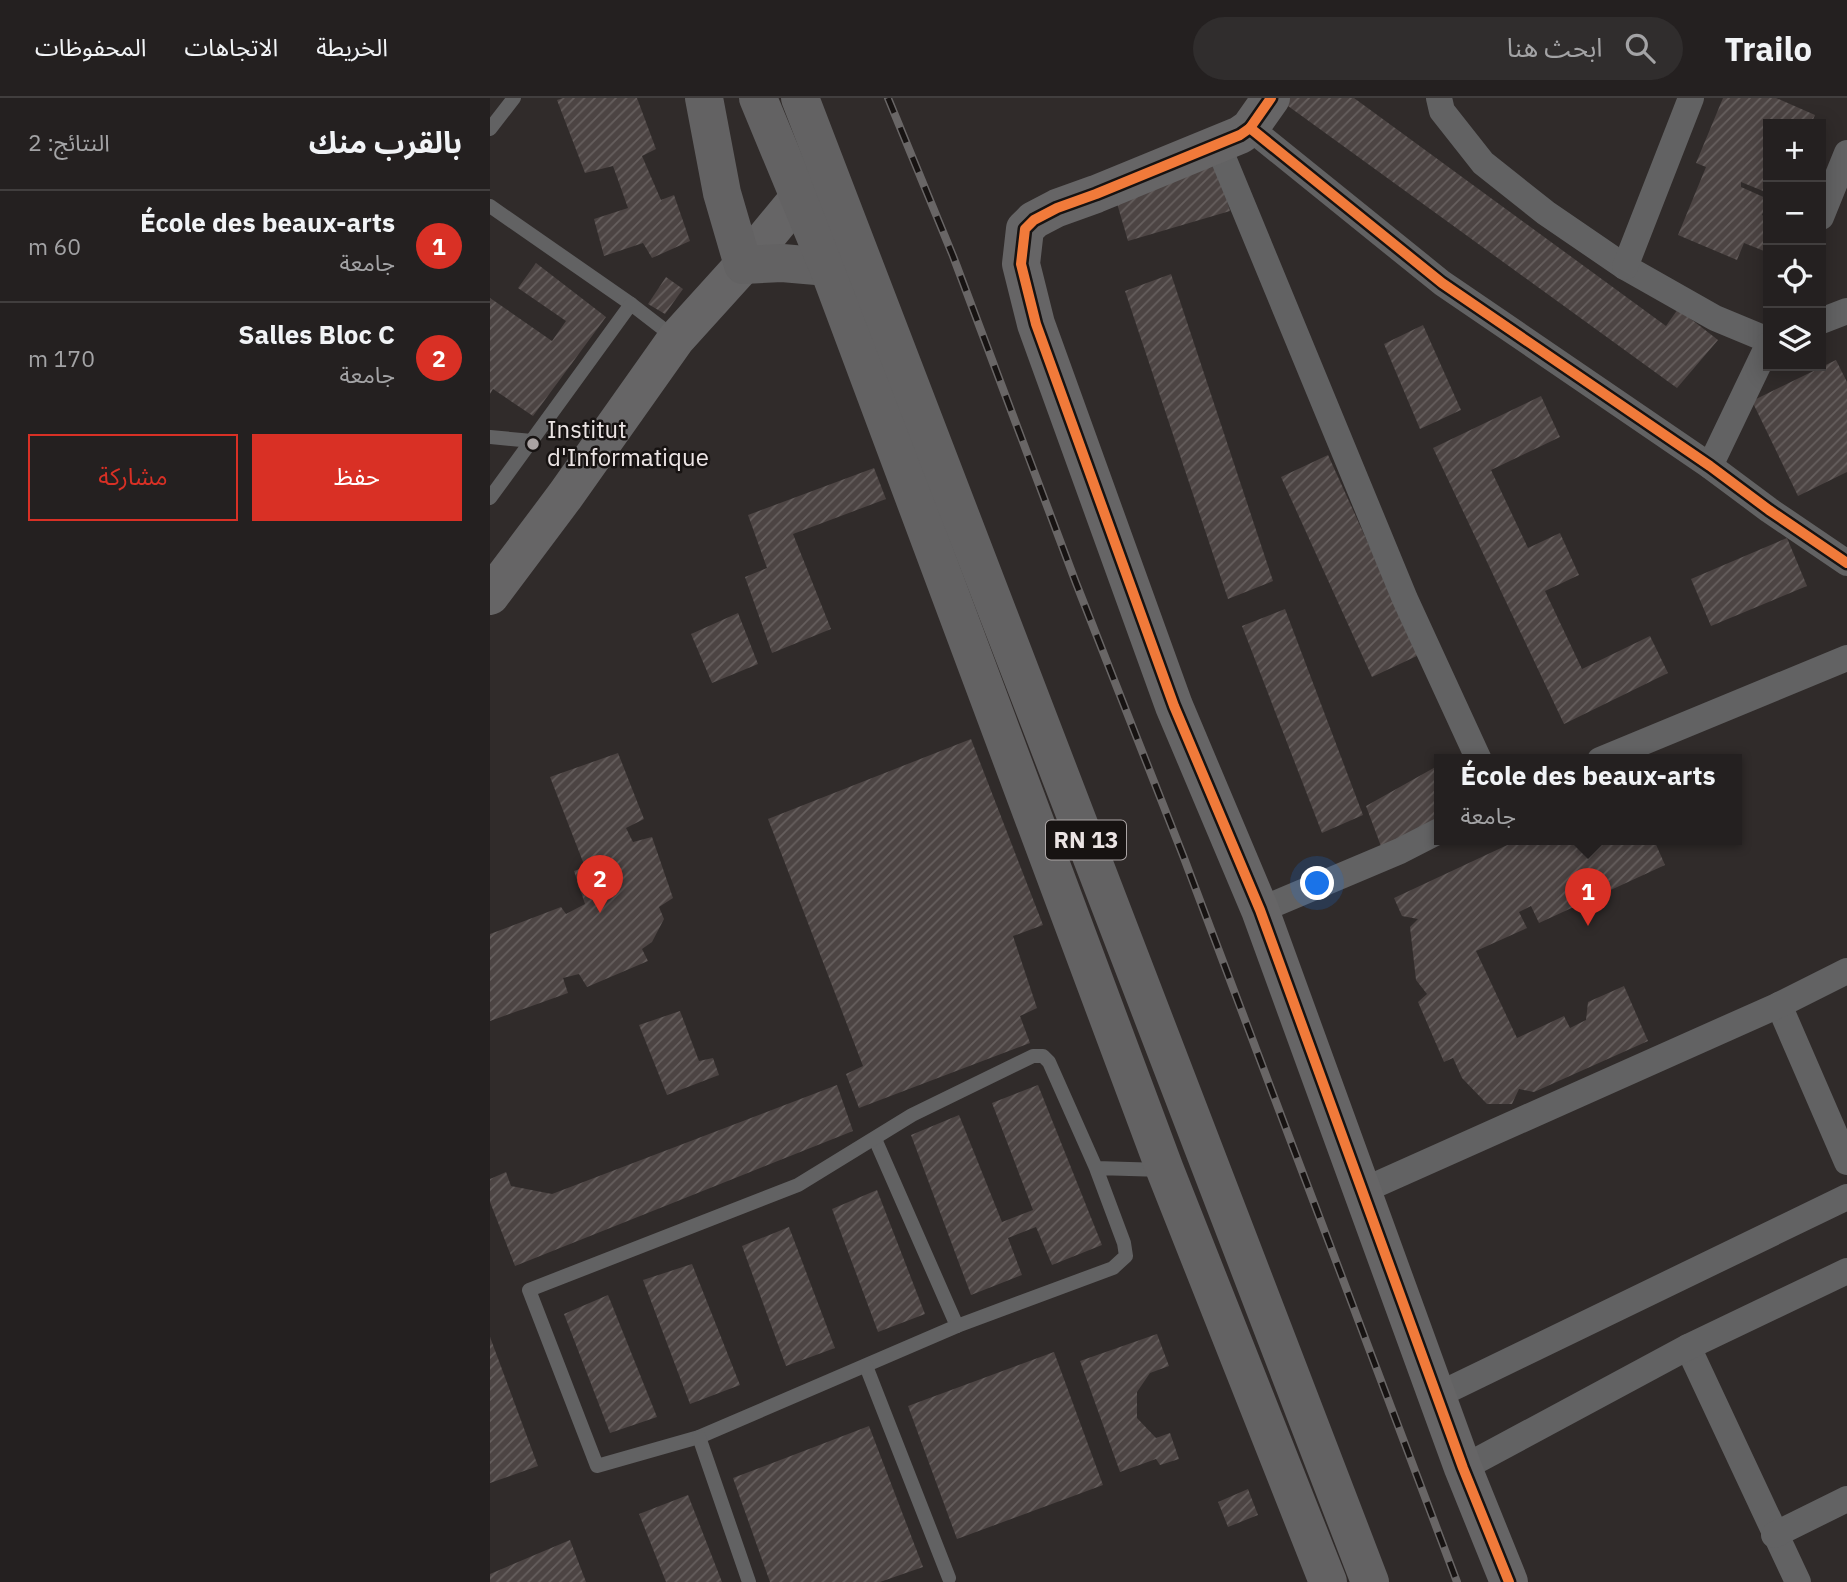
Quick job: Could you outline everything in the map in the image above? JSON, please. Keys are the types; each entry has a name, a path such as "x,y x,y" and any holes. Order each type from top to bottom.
{"main road":[{"path":"704,98 722,193 743,265 782,263 828,267"},
{"name":"RN 13","path":"758,98 828,267 1165,1170 1328,1582"},
{"name":"RN 13","path":"800,98 1370,1582"}],"street":[{"path":"1438,98 1442,111 1483,163 1546,213 1625,267 1715,318 1763,341"},
{"path":"1625,267 1691,98"},
{"path":"1246,123 1442,282 1847,563"},
{"path":"1246,123 1405,599 1476,754"},
{"path":"1246,123 1034,220 1025,229 1021,264 1036,324 1174,706 1260,910 1463,1468 1509,1582"},
{"path":"1826,205 1847,153"},
{"path":"490,596 565,496 676,339 743,265 800,196 829,169"},
{"path":"1826,319 1847,311"},
{"path":"1710,466 1763,354"},
{"path":"1615,754 1847,658"},
{"path":"1260,910 1400,851 1434,834"},
{"path":"1362,1191 1779,1005 1847,971"},
{"path":"1779,1005 1847,1163"},
{"path":"1437,1395 1847,1198"},
{"path":"1463,1468 1688,1347 1847,1271"},
{"path":"1688,1347 1793,1580"},
{"path":"1774,1535 1847,1499"}],"lane":[{"path":"490,129 514,98"},
{"path":"490,206 631,304 676,339"},
{"path":"490,498 631,304"},
{"path":"490,437 532,441"},
{"path":"1032,1056 1043,1056 1049,1062 1096,1168 1124,1243 1126,1256 1113,1268 957,1326 699,1437 597,1466 529,1290 798,1185 875,1139 912,1115 1032,1056"},
{"path":"875,1139 957,1326"},
{"path":"1096,1168 1165,1170"},
{"path":"866,1366 948,1578"},
{"path":"699,1437 749,1582"}],"building":[{"path":"637,98 656,149 642,156 661,200 674,195 690,241 652,258 643,243 604,256 594,219 628,208 613,166 585,173 557,100"},
{"path":"1277,98 1354,98 1666,326 1678,309 1718,340 1677,388"},
{"path":"1723,98 1776,98 1815,115 1813,119 1763,119 1763,191 1741,182 1741,187 1763,197 1763,251 1744,243 1737,260 1678,235 1706,167 1696,163"},
{"path":"1217,163 1230,211 1128,241 1114,193"},
{"path":"536,263 606,317 533,416 493,389 490,394 490,298 552,341 566,321 518,288"},
{"path":"1171,274 1273,581 1228,599 1125,291"},
{"path":"666,277 683,289 665,314 648,304"},
{"path":"1423,325 1461,410 1420,429 1384,344"},
{"path":"1836,360 1847,382 1847,472 1798,496 1752,401 1813,371 1826,371 1826,365"},
{"path":"1541,396 1560,437 1491,470 1528,548 1560,533 1579,575 1545,591 1582,669 1650,636 1668,673 1564,724 1433,448"},
{"path":"1328,455 1419,655 1372,677 1281,477"},
{"path":"874,468 886,499 793,534 831,629 772,653 745,577 767,568 748,515"},
{"path":"1787,538 1807,586 1711,626 1691,579"},
{"path":"1285,609 1363,815 1322,833 1242,626"},
{"path":"738,613 758,664 712,683 691,634"},
{"path":"971,739 1043,925 1013,936 1037,1008 1020,1016 1030,1043 859,1108 846,1074 863,1066 768,819"},
{"path":"618,753 644,819 626,828 633,842 652,837 673,898 659,907 664,919 652,942 642,949 648,961 587,987 579,974 563,978 568,993 490,1021 490,934 561,907 566,914 585,904 574,871 585,867 550,777"},
{"path":"1434,768 1434,822 1382,849 1366,806"},
{"path":"1507,845 1656,845 1665,865 1539,923 1531,906 1519,912 1527,928 1476,951 1517,1038 1564,1016 1570,1028 1586,1020 1588,1002 1624,986 1648,1041 1534,1092 1519,1089 1512,1104 1487,1104 1462,1078 1453,1058 1444,1062 1418,1002 1427,994 1416,980 1410,927 1418,919 1402,916 1394,898"},
{"path":"680,1011 699,1061 713,1058 719,1075 667,1095 639,1025"},
{"path":"837,1085 853,1131 515,1266 490,1202 490,1179 506,1172 511,1186 552,1194"},
{"path":"1038,1085 1102,1245 1052,1265 1036,1227 1008,1238 1022,1275 971,1295 911,1135 959,1115 1002,1222 1033,1210 992,1103"},
{"path":"877,1190 925,1314 878,1332 832,1209"},
{"path":"789,1227 835,1348 786,1366 742,1246"},
{"path":"692,1264 740,1385 690,1404 643,1280"},
{"path":"608,1295 657,1417 610,1433 564,1314"},
{"path":"1157,1334 1169,1366 1150,1373 1137,1392 1137,1418 1156,1438 1170,1433 1179,1459 1160,1465 1156,1459 1120,1472 1080,1361"},
{"path":"490,1337 538,1466 490,1483"},
{"path":"1054,1352 1103,1485 957,1539 908,1406"},
{"path":"869,1426 923,1567 880,1582 770,1582 733,1478"},
{"path":"1248,1489 1258,1515 1228,1527 1218,1502"},
{"path":"688,1495 722,1582 666,1582 639,1514"},
{"path":"570,1540 586,1582 490,1582 490,1574"}],"railway":[{"path":"888,98 953,256 1076,583 1184,858 1457,1582"}],"cycle path":[{"path":"1271,98 1250,128 1240,135 1057,208 1034,220 1025,229 1021,264 1036,324 1174,706 1260,910 1463,1468 1509,1582"},
{"path":"1250,128 1442,283 1847,563"}],"place":[{"name":"Institut d'Informatique","path":"533,444"},
{"name":"Salles Bloc C","path":"600,913"},
{"name":"École des beaux-arts","path":"1588,926"}]}
